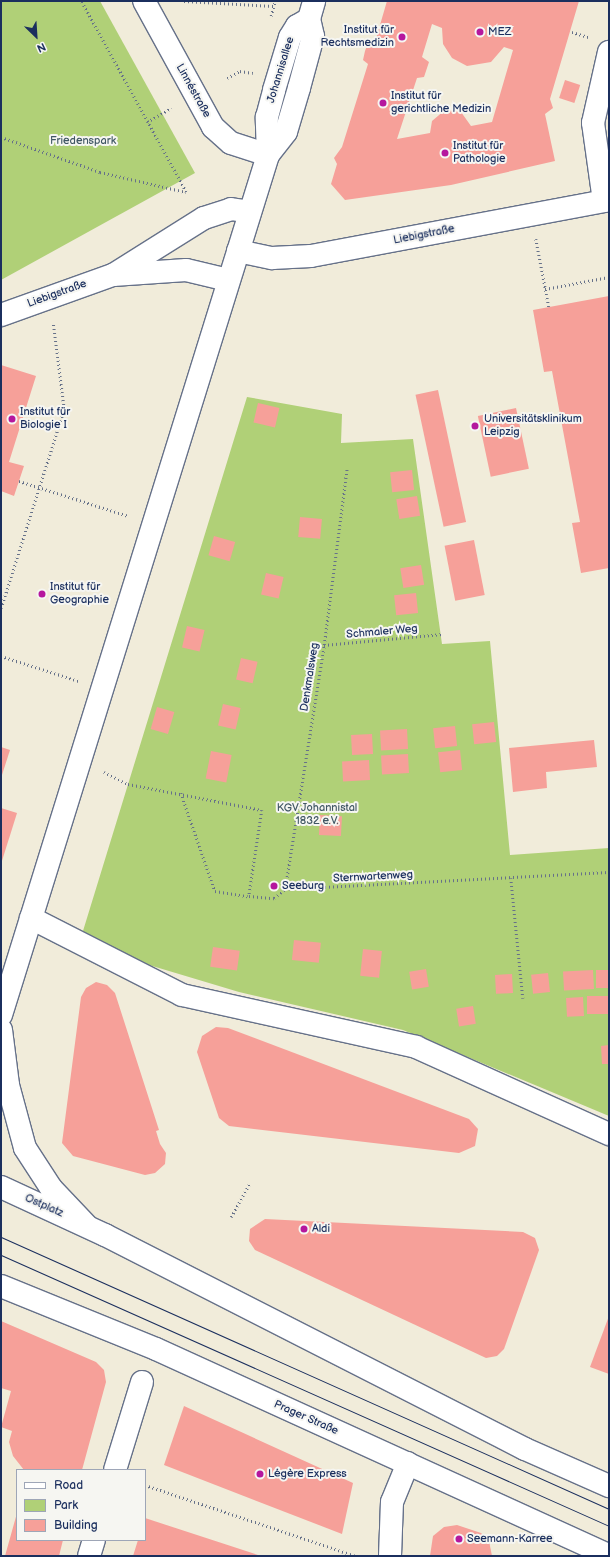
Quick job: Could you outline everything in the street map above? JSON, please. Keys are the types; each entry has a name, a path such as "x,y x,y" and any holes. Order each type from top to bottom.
{"street":[{"name":"Linnéstraße","path":"144,1 213,126 231,143 268,155"},
{"name":"Johannisallee","path":"268,155 286,132 313,36 311,10"},
{"path":"606,201 593,123 609,52"},
{"path":"1,1015 156,524 228,280 268,155"},
{"name":"Liebigstraße","path":"238,251 272,258 311,256 606,201"},
{"name":"Liebigstraße","path":"1,315 113,275 204,218 231,209 250,212"},
{"name":"Liebigstraße","path":"113,275 186,270 228,280"},
{"path":"31,918 182,995 416,1047 609,1134"},
{"path":"1,1030 8,1084 25,1148 50,1188 87,1226 419,1396 609,1486"},
{"name":"Ostplatz","path":"1,1187 87,1226"},
{"name":"Prager Straße","path":"1,1286 156,1349 609,1555"},
{"path":"115,1469 142,1382"},
{"path":"390,1556 392,1502 408,1463"},
{"path":"89,1556 94,1541"}],"path":[{"path":"1,137 100,172 186,192 81,1"},
{"path":"184,1 274,6 275,1"},
{"path":"227,78 240,71 260,74"},
{"path":"147,122 171,108"},
{"path":"549,307 546,289 609,277"},
{"path":"1,608 38,487 64,410 48,297"},
{"name":"Denkmalsweg","path":"285,889 324,645 347,467"},
{"path":"19,481 156,524"},
{"name":"Schmaler Weg","path":"324,645 442,634"},
{"path":"1,656 103,689"},
{"path":"80,761 128,784 181,793 262,810 249,896"},
{"name":"Sternwartenweg","path":"181,793 215,891 274,898 285,889 609,872"},
{"path":"511,878 523,998"},
{"path":"231,1217 250,1183"},
{"path":"146,1485 356,1556"}],"green space":[{"name":"Friedenspark","path":"1,1 100,1 195,173 1,280"},
{"name":"KGV Johannistal 1832 e.V.","path":"247,397 342,414 341,443 413,439 442,644 490,641 510,855 609,848 609,1116 403,1030 239,992 79,944"}],"building":[{"path":"387,1 579,1 550,99 553,108 545,114 555,161 451,185 345,200 331,184 337,164 334,158 342,147 368,64 363,60 365,51 368,43 375,42","holes":["432,24 442,28 443,44 452,58 467,66 491,62 504,47 513,50 492,122 471,126 461,112 445,110 432,121 430,133 397,139 417,78 424,77 429,62 422,57"]},
{"path":"565,80 580,85 574,103 559,98"},
{"path":"609,296 609,568 581,573 572,523 580,522 552,371 544,372 533,310"},
{"name":"Institut für Biologie I","path":"1,365 36,376 9,462 24,466 14,496 1,491"},
{"path":"438,390 466,522 444,527 416,395"},
{"path":"258,403 279,408 275,427 254,422"},
{"path":"516,408 529,469 491,477 478,416"},
{"path":"412,470 414,490 392,492 390,472"},
{"path":"417,496 420,516 399,519 396,499"},
{"path":"300,517 322,519 320,539 298,537"},
{"path":"214,536 235,542 230,561 208,555"},
{"path":"474,540 485,595 455,601 445,546"},
{"path":"421,565 424,585 403,588 400,568"},
{"path":"266,573 284,577 279,598 261,594"},
{"path":"416,593 418,613 396,615 394,595"},
{"path":"187,626 205,630 200,651 182,647"},
{"path":"241,658 258,662 253,683 236,679"},
{"path":"223,704 241,708 236,729 218,725"},
{"path":"157,707 174,712 168,734 151,729"},
{"path":"494,722 496,742 474,744 472,724"},
{"path":"455,726 457,746 435,748 433,728"},
{"path":"407,729 408,749 381,750 380,730"},
{"path":"372,734 373,754 352,755 351,735"},
{"path":"594,740 597,767 546,772 547,788 513,792 509,748"},
{"path":"1,747 10,750 1,778"},
{"path":"460,750 462,770 440,772 438,752"},
{"path":"211,751 232,755 226,782 206,778"},
{"path":"408,754 409,773 382,774 381,755"},
{"path":"369,760 370,780 343,781 342,761"},
{"path":"1,808 17,813 1,864"},
{"path":"320,815 342,816 341,836 319,835"},
{"path":"294,940 321,943 319,963 292,960"},
{"path":"213,947 240,951 237,971 210,967"},
{"path":"363,949 382,951 379,978 360,976"},
{"path":"426,969 429,987 412,989 409,972"},
{"path":"593,970 594,989 564,991 563,972"},
{"path":"596,970 609,970 609,988 596,988"},
{"path":"548,973 550,992 533,994 531,975"},
{"path":"512,974 513,993 496,994 495,975"},
{"path":"96,982 107,985 115,993 159,1130 156,1131 160,1144 166,1153 165,1164 155,1173 145,1175 73,1156 62,1143 81,997 86,988"},
{"path":"587,996 609,996 609,1014 587,1014"},
{"path":"583,997 584,1016 567,1017 566,998"},
{"path":"473,1006 476,1024 459,1026 456,1009"},
{"path":"216,1027 228,1028 469,1119 478,1129 475,1146 459,1153 229,1126 219,1118 197,1052 202,1036"},
{"path":"609,1045 609,1064 602,1064 601,1046"},
{"path":"265,1219 523,1232 535,1238 539,1250 504,1349 497,1356 486,1358 255,1250 249,1241 250,1229"},
{"path":"609,1316 609,1374 590,1367"},
{"path":"1,1321 96,1362 104,1370 106,1382 82,1469 23,1469 13,1456 9,1442 12,1431 1,1427 11,1391 1,1388"},
{"name":"Légère Express","path":"184,1406 353,1483 342,1534 164,1465"},
{"path":"16,1517 16,1541 63,1541 59,1556 5,1556"},
{"path":"146,1518 261,1556 133,1556 138,1541 146,1541"},
{"name":"Seemann-Karree","path":"457,1525 481,1533 489,1541 492,1556 430,1556 433,1536 444,1527"}],"tram line":[{"path":"1,1237 609,1509"},
{"path":"1,1255 609,1526"}],"place":[{"name":"MEZ","path":"480,32"},
{"name":"Institut für Rechtsmedizin","path":"402,37"},
{"name":"Institut für gerichtliche Medizin","path":"383,103"},
{"name":"Institut für Pathologie","path":"445,153"},
{"name":"Institut für Biologie I","path":"12,419"},
{"name":"Universitätsklinikum Leipzig","path":"475,426"},
{"name":"Institut für Geographie","path":"42,594"},
{"name":"Seeburg","path":"274,886"},
{"name":"Aldi","path":"304,1229"},
{"name":"Légère Express","path":"260,1474"},
{"name":"Seemann-Karree","path":"459,1539"}]}
